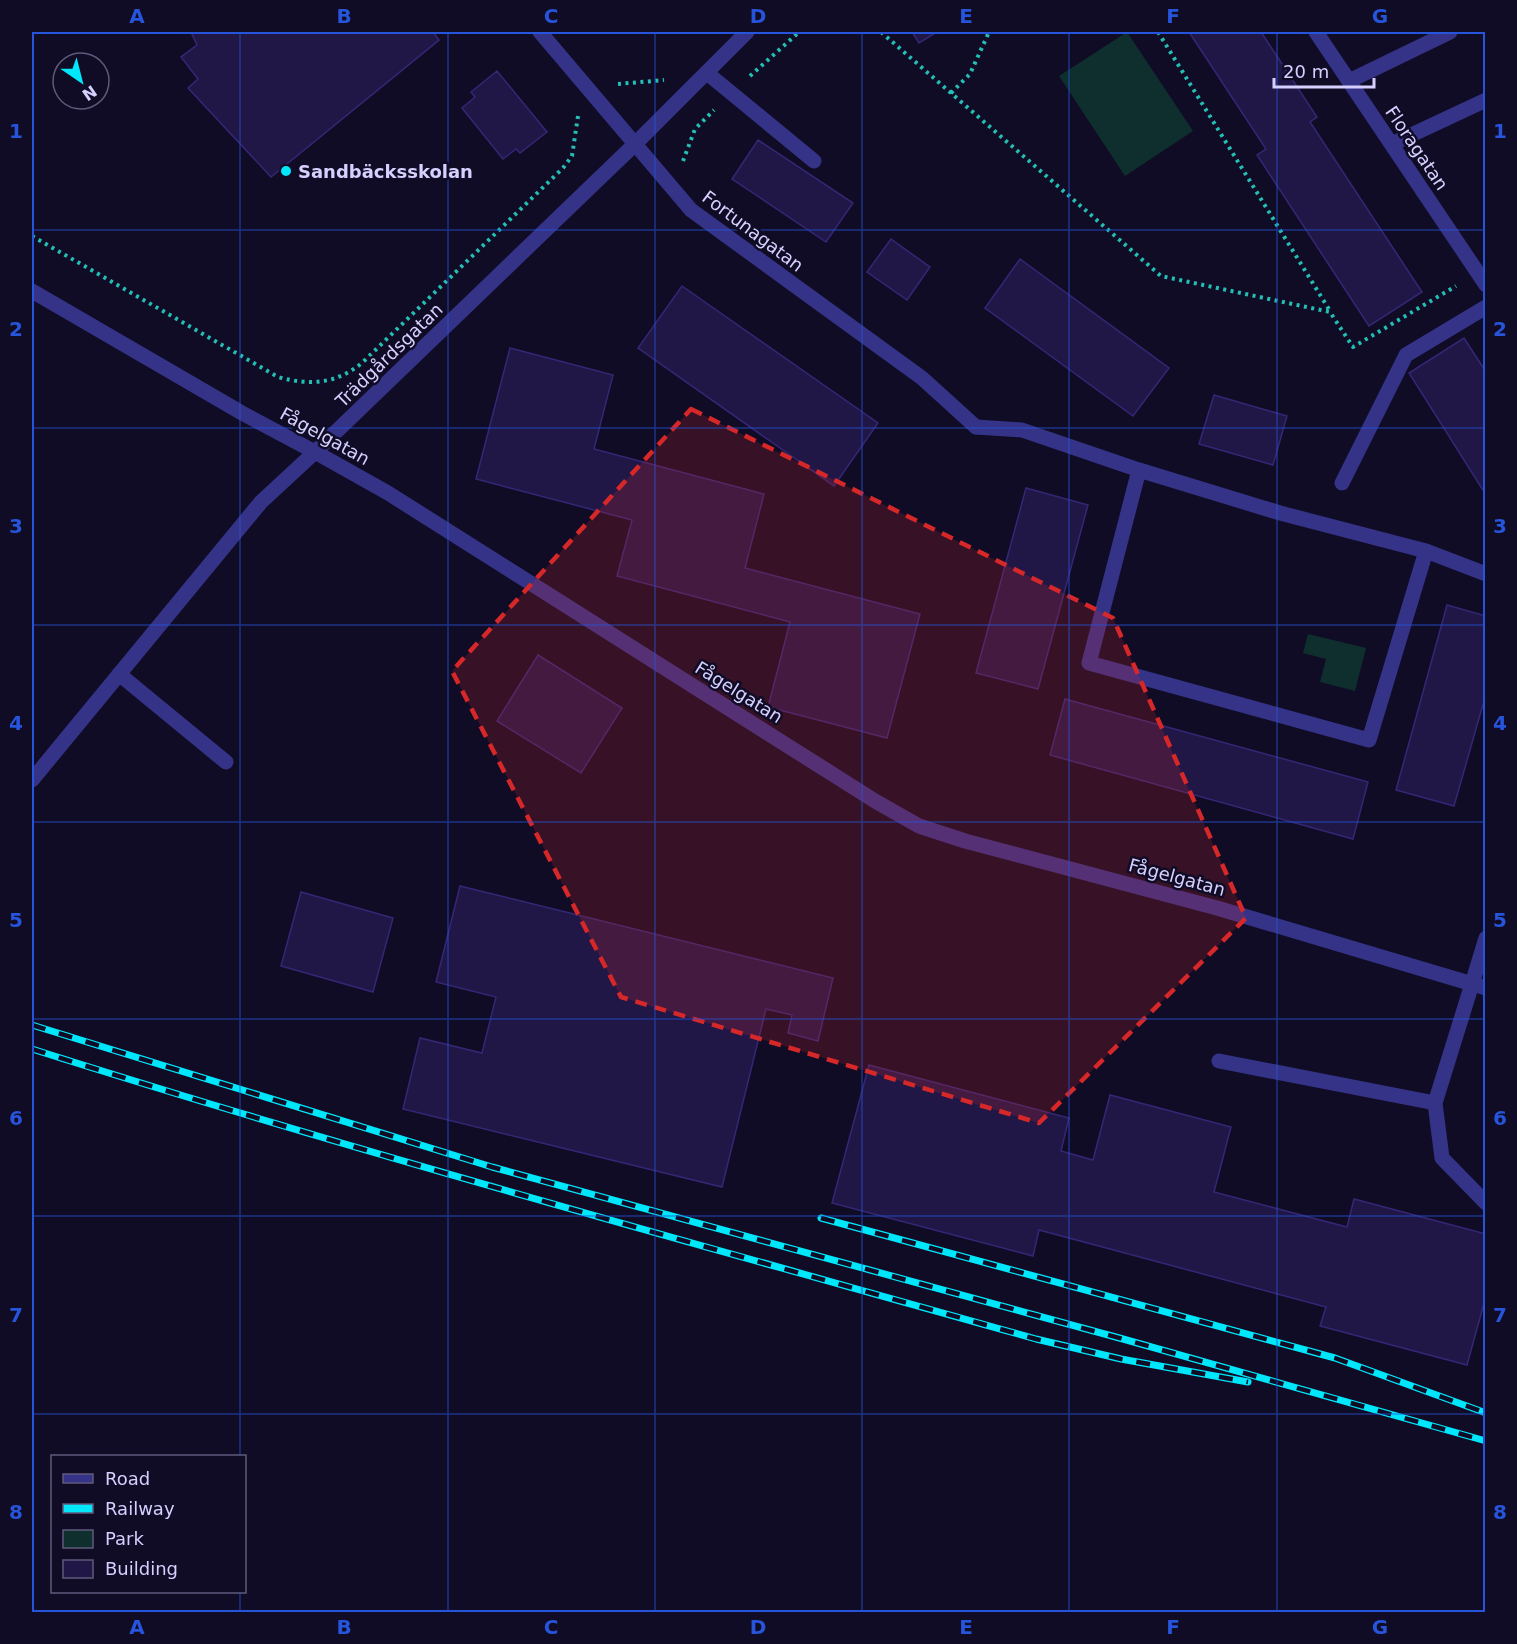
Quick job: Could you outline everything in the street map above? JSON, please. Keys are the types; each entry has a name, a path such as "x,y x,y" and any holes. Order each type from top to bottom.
{"street":[{"name":"Fortunagatan","path":"540,32 691,210 922,378 976,427 1022,430 1139,470"},
{"name":"Trädgårdsgatan","path":"32,780 261,502 634,145 747,32"},
{"name":"Floragatan","path":"1316,32 1481,279"},
{"path":"1349,81 1450,32"},
{"path":"707,73 814,161"},
{"path":"1392,144 1485,100"},
{"name":"Fågelgatan","path":"32,291 221,402 388,493 875,801 919,826 964,841 1217,908 1479,986"},
{"path":"1341,483 1406,355 1485,307"},
{"path":"1426,551 1370,740 1089,663 1139,470 1280,513 1426,551 1485,574"},
{"path":"119,674 225,762"},
{"path":"1485,938 1479,986 1435,1103 1442,1158 1485,1203"},
{"path":"1219,1061 1435,1103"}],"path":[{"path":"881,32 1161,276 1330,312"},
{"path":"951,93 970,74 989,32"},
{"path":"1158,32 1353,347 1481,279"},
{"path":"32,236 278,377 296,382 325,382 339,378 363,362 563,168 572,156 579,114 594,97 606,87 616,84 656,80"}],"highlighted area":[{"path":"691,409 1113,618 1246,918 1039,1123 621,997 452,671"}],"green space":[{"path":"1127,32 1193,131 1125,176 1059,76"},
{"path":"1308,634 1366,648 1355,691 1320,682 1326,659 1303,653"}],"building":[{"path":"191,32 433,32 439,40 271,177 188,88 198,79 181,57 197,45"},
{"path":"912,32 937,32 919,43"},
{"path":"1189,32 1261,32 1317,117 1310,122 1422,292 1369,326 1257,155 1266,149"},
{"path":"497,71 547,132 520,153 516,149 503,159 462,108 475,97 471,92"},
{"path":"758,140 853,203 826,242 732,179"},
{"path":"891,239 930,267 907,300 867,272"},
{"path":"1020,259 1169,368 1133,416 985,308"},
{"path":"682,286 878,423 834,486 638,348"},
{"path":"1464,338 1486,372 1486,495 1409,373"},
{"path":"510,348 613,375 594,449 764,494 745,568 920,614 887,738 768,707 790,622 617,576 632,520 476,479"},
{"path":"1214,395 1287,416 1273,465 1199,444"},
{"path":"1026,488 1088,505 1038,689 976,673"},
{"path":"1447,605 1486,616 1486,694 1454,806 1396,790"},
{"path":"538,655 622,708 581,773 497,721"},
{"path":"1065,699 1368,782 1353,839 1050,755"},
{"path":"460,886 833,978 818,1041 788,1033 792,1015 766,1009 722,1187 403,1109 420,1038 482,1053 496,997 436,982"},
{"path":"301,892 393,918 373,992 281,966"},
{"path":"869,1065 1069,1118 1061,1151 1093,1160 1110,1095 1231,1127 1214,1192 1347,1227 1354,1199 1486,1234 1486,1296 1467,1365 1320,1326 1326,1307 1039,1230 1033,1256 832,1203"}],"railway":[{"path":"32,1025 492,1167 1123,1339 1486,1441"},
{"path":"32,1049 407,1162 1036,1339 1121,1359 1248,1382"},
{"path":"821,1218 1335,1358 1486,1413"}],"place":[{"name":"Sandbäcksskolan","path":"286,171"}]}
